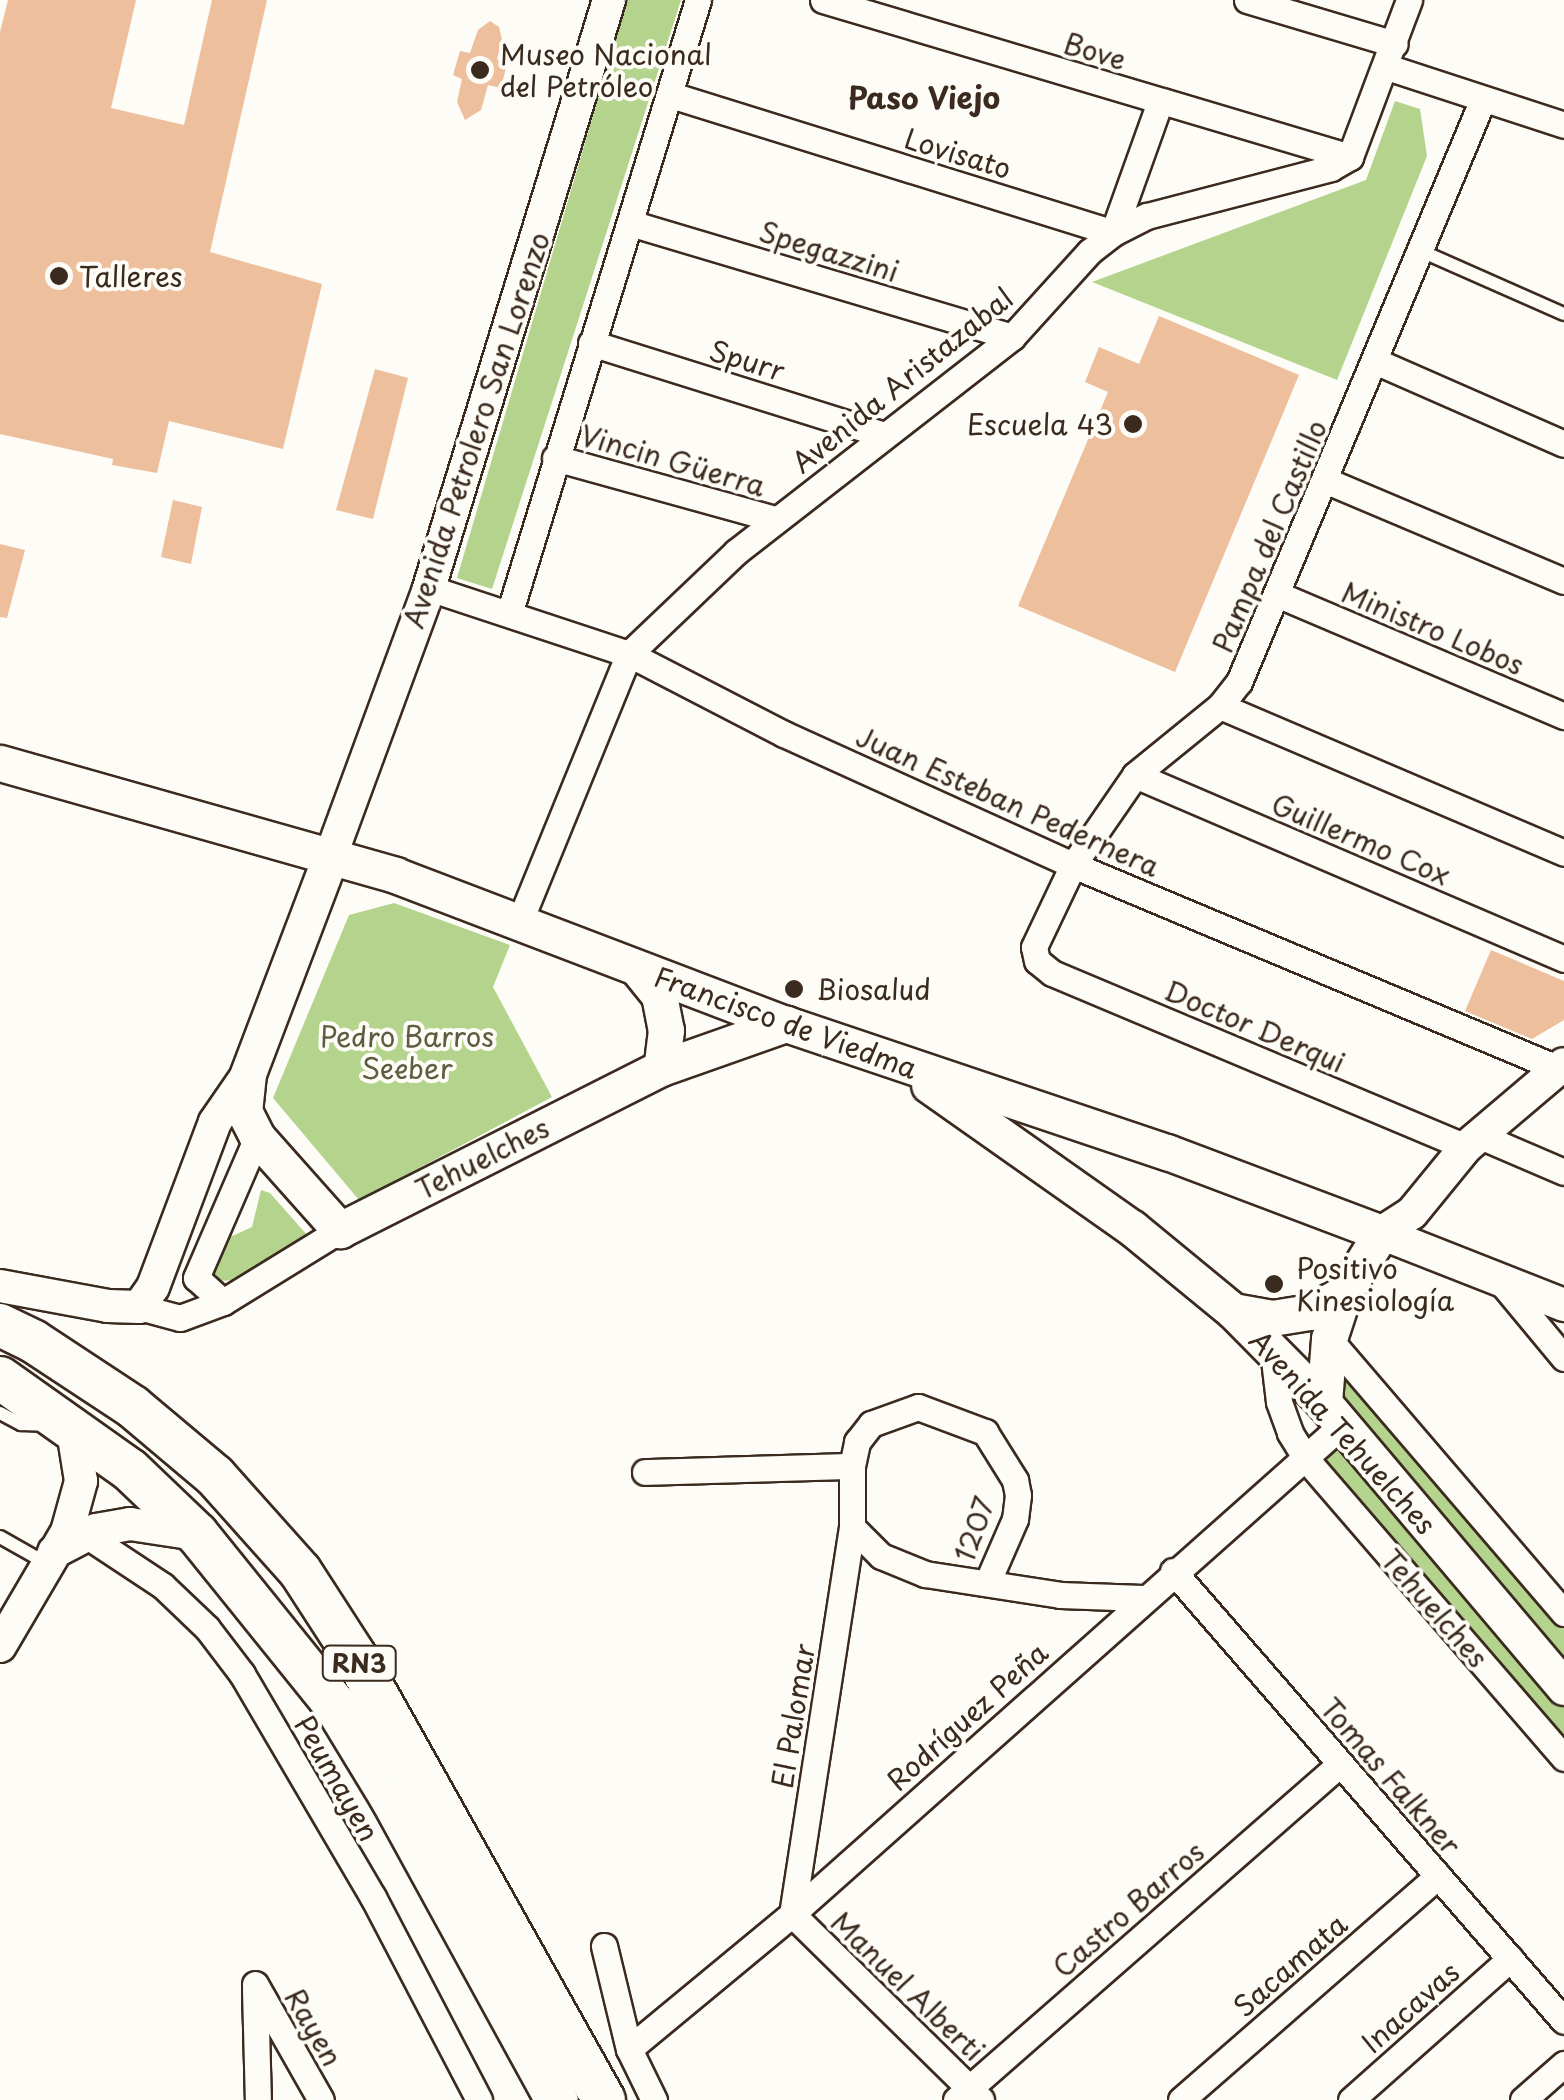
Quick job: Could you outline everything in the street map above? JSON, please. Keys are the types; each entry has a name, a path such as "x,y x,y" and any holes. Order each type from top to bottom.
{"highway":[{"name":"RN3","path":"0,1325 33,1341 133,1407 216,1476 300,1571 355,1656 604,2100"},
{"name":"RN3","path":"0,1378 130,1470 197,1534 335,1705 392,1797 557,2100"}],"main road":[{"name":"Francisco de Viedma","path":"0,763 396,875 786,1024 1167,1152 1382,1233"},
{"path":"330,855 248,1074 244,1111 257,1137 340,1230"},
{"path":"305,929 329,902 360,883 396,875"},
{"path":"637,968 658,995 666,1030 661,1068"},
{"name":"Tehuelches","path":"340,1230 661,1068 786,1024"},
{"name":"Avenida Tehuelches","path":"900,1064 1132,1228 1233,1310 1333,1414 1564,1687"},
{"path":"1333,1414 1329,1339 1344,1293 1382,1233"},
{"path":"1233,1310 1272,1318 1310,1312 1344,1293"}],"street":[{"name":"Avenida Petrolero San Lorenzo","path":"330,855 429,588 610,0"},
{"path":"510,611 698,0"},
{"name":"Bove","path":"823,0 1350,158"},
{"path":"1247,0 1391,56 1483,98 1564,125"},
{"path":"1350,158 1409,0"},
{"name":"Lovisato","path":"671,96 1113,233"},
{"name":"Pampa del Castillo","path":"1034,947 1073,865 1134,775 1220,706 1239,682 1279,595 1483,98"},
{"path":"1113,233 1160,102"},
{"name":"Avenida Aristazabal","path":"520,923 629,654 776,519 1012,337 1089,252 1113,233 1147,216 1331,168 1350,158"},
{"name":"Spegazzini","path":"630,223 1012,337"},
{"name":"Spurr","path":"591,343 885,435"},
{"path":"1375,362 1564,444"},
{"name":"Vincin Güerra","path":"556,458 776,519"},
{"path":"1326,481 1564,581"},
{"name":"Juan Esteban Pedernera","path":"429,588 510,611 629,654 784,734 1073,865 1562,1067"},
{"name":"Ministro Lobos","path":"1279,595 1564,716"},
{"path":"1220,706 1564,853"},
{"name":"Guillermo Cox","path":"1134,775 1564,959"},
{"name":"Doctor Derqui","path":"1034,947 1037,961 1052,973 1473,1142 1564,1172"},
{"path":"1382,1233 1412,1214 1473,1142 1562,1067"},
{"path":"0,1286 108,1306 139,1307 153,1287 215,1122 248,1074"},
{"path":"222,1302 196,1278 257,1137"},
{"name":"Tehuelches","path":"139,1307 180,1318 222,1302 340,1230"},
{"name":"Francisco de Viedma","path":"1382,1233 1564,1305"},
{"path":"1498,1278 1564,1358"},
{"path":"1329,1339 1564,1613"},
{"name":"Tehuelches","path":"1273,1351 1279,1402 1290,1433 1306,1458 1564,1758"},
{"name":"1207","path":"987,1583 1014,1519 1018,1495 1015,1480 985,1432 918,1408 871,1424 858,1442 852,1466 852,1526 881,1556 902,1566 987,1583 1060,1596 1143,1598"},
{"name":"Rodríguez Peña","path":"629,2050 792,1914 1173,1571 1306,1458 1333,1414"},
{"path":"0,1646 67,1532 81,1482 72,1426"},
{"path":"645,1472 852,1466"},
{"path":"50,1557 86,1535 130,1524 197,1534"},
{"name":"El Palomar","path":"792,1914 852,1526"},
{"name":"Peumayen","path":"86,1535 164,1586 208,1628 242,1674 373,1897 479,2100"},
{"name":"Tomas Falkner","path":"1173,1571 1564,2021"},
{"name":"Castro Barros","path":"969,2096 1340,1764"},
{"name":"Sacamata","path":"1181,2100 1438,1876"},
{"name":"Manuel Alberti","path":"792,1914 969,2096"},
{"path":"604,1946 629,2050 654,2100"},
{"name":"Inacavas","path":"1350,2100 1510,1958"},
{"name":"Rayen","path":"258,2100 255,1984 322,2100"},
{"path":"1523,2100 1564,2064"}],"lane":[{"path":"1422,251 1564,314"},
{"path":"0,1412 20,1424 72,1426"},
{"path":"0,1536 50,1557"}],"green space":[{"path":"627,0 681,0 492,589 457,578"},
{"path":"1395,101 1420,109 1427,156 1337,380 1092,282 1366,180"},
{"name":"Pedro Barros Seeber","path":"394,903 510,945 493,987 552,1097 359,1200 273,1098 349,915"},
{"path":"261,1190 270,1193 308,1236 237,1280 216,1281 210,1261 223,1240 252,1227"},
{"path":"1329,1339 1564,1613 1564,1758 1306,1459 1342,1425"}],"building":[{"path":"8,0 136,0 111,108 184,125 212,0 267,0 210,252 322,284 283,449 169,421 157,473 112,465 113,459 0,434 0,32"},
{"name":"Museo Nacional del Petróleo","path":"490,21 499,27 502,40 497,59 507,64 501,88 488,85 481,110 465,120 457,102 462,79 453,75 460,51 470,53 478,30"},
{"path":"1159,316 1299,375 1175,672 1018,606 1108,392 1085,382 1099,347 1139,364"},
{"path":"375,369 408,378 373,519 336,510"},
{"path":"173,500 202,507 191,564 161,557"},
{"path":"0,544 25,550 7,618 0,617"},
{"path":"1491,950 1564,981 1564,1020 1532,1039 1465,1011"}],"place":[{"name":"Museo Nacional del Petróleo","path":"480,70"},
{"name":"Talleres","path":"59,276"},
{"name":"Escuela 43","path":"1133,424"},
{"name":"Biosalud","path":"794,989"},
{"name":"Positivo Kinesiología","path":"1274,1284"}],"district":[{"name":"Paso Viejo","path":"924,97"}]}
